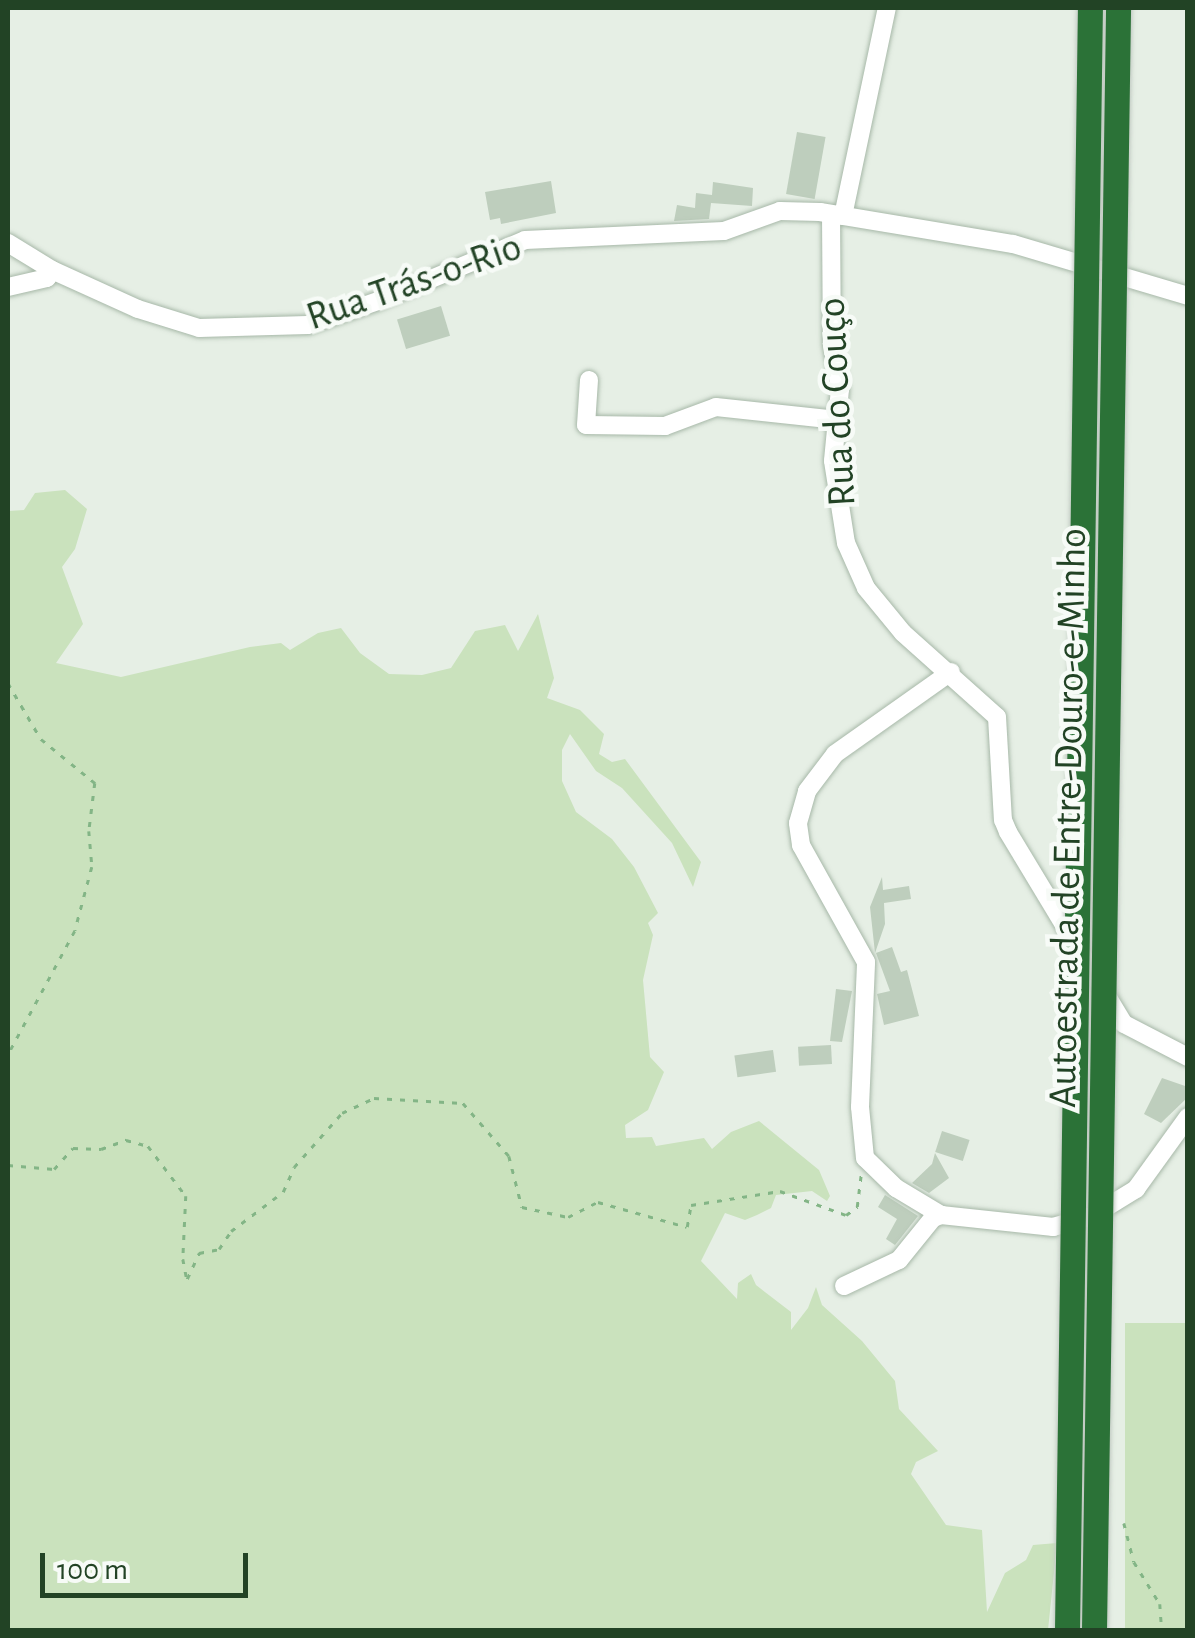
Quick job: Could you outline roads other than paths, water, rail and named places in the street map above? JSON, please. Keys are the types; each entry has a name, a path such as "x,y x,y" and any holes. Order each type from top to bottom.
{"highway":[{"name":"Autoestrada de Entre-Douro-e-Minho","path":"1067,1630 1090,8"},
{"name":"Autoestrada de Entre-Douro-e-Minho","path":"1094,1630 1118,8"}],"street":[{"name":"Rua do Couço","path":"887,8 837,215 832,344 840,389 832,461 846,543 866,588 903,632 997,716 1003,820 1031,876 1124,1024 1188,1057"},
{"name":"Rua Trás-o-Rio","path":"8,243 52,270 138,309 199,328 308,325 378,301 525,240 724,231 780,211 837,215 1012,244 1188,296"},
{"path":"8,287 47,278 52,270"},
{"path":"589,380 586,425 665,426 716,406 837,420"},
{"path":"950,672 836,754 807,791 798,823 802,845 866,962 860,1106 865,1158 887,1182 941,1215 1028,1226 1079,1222 1136,1188 1188,1117"},
{"path":"844,1286 899,1260 933,1218 941,1215"}]}
